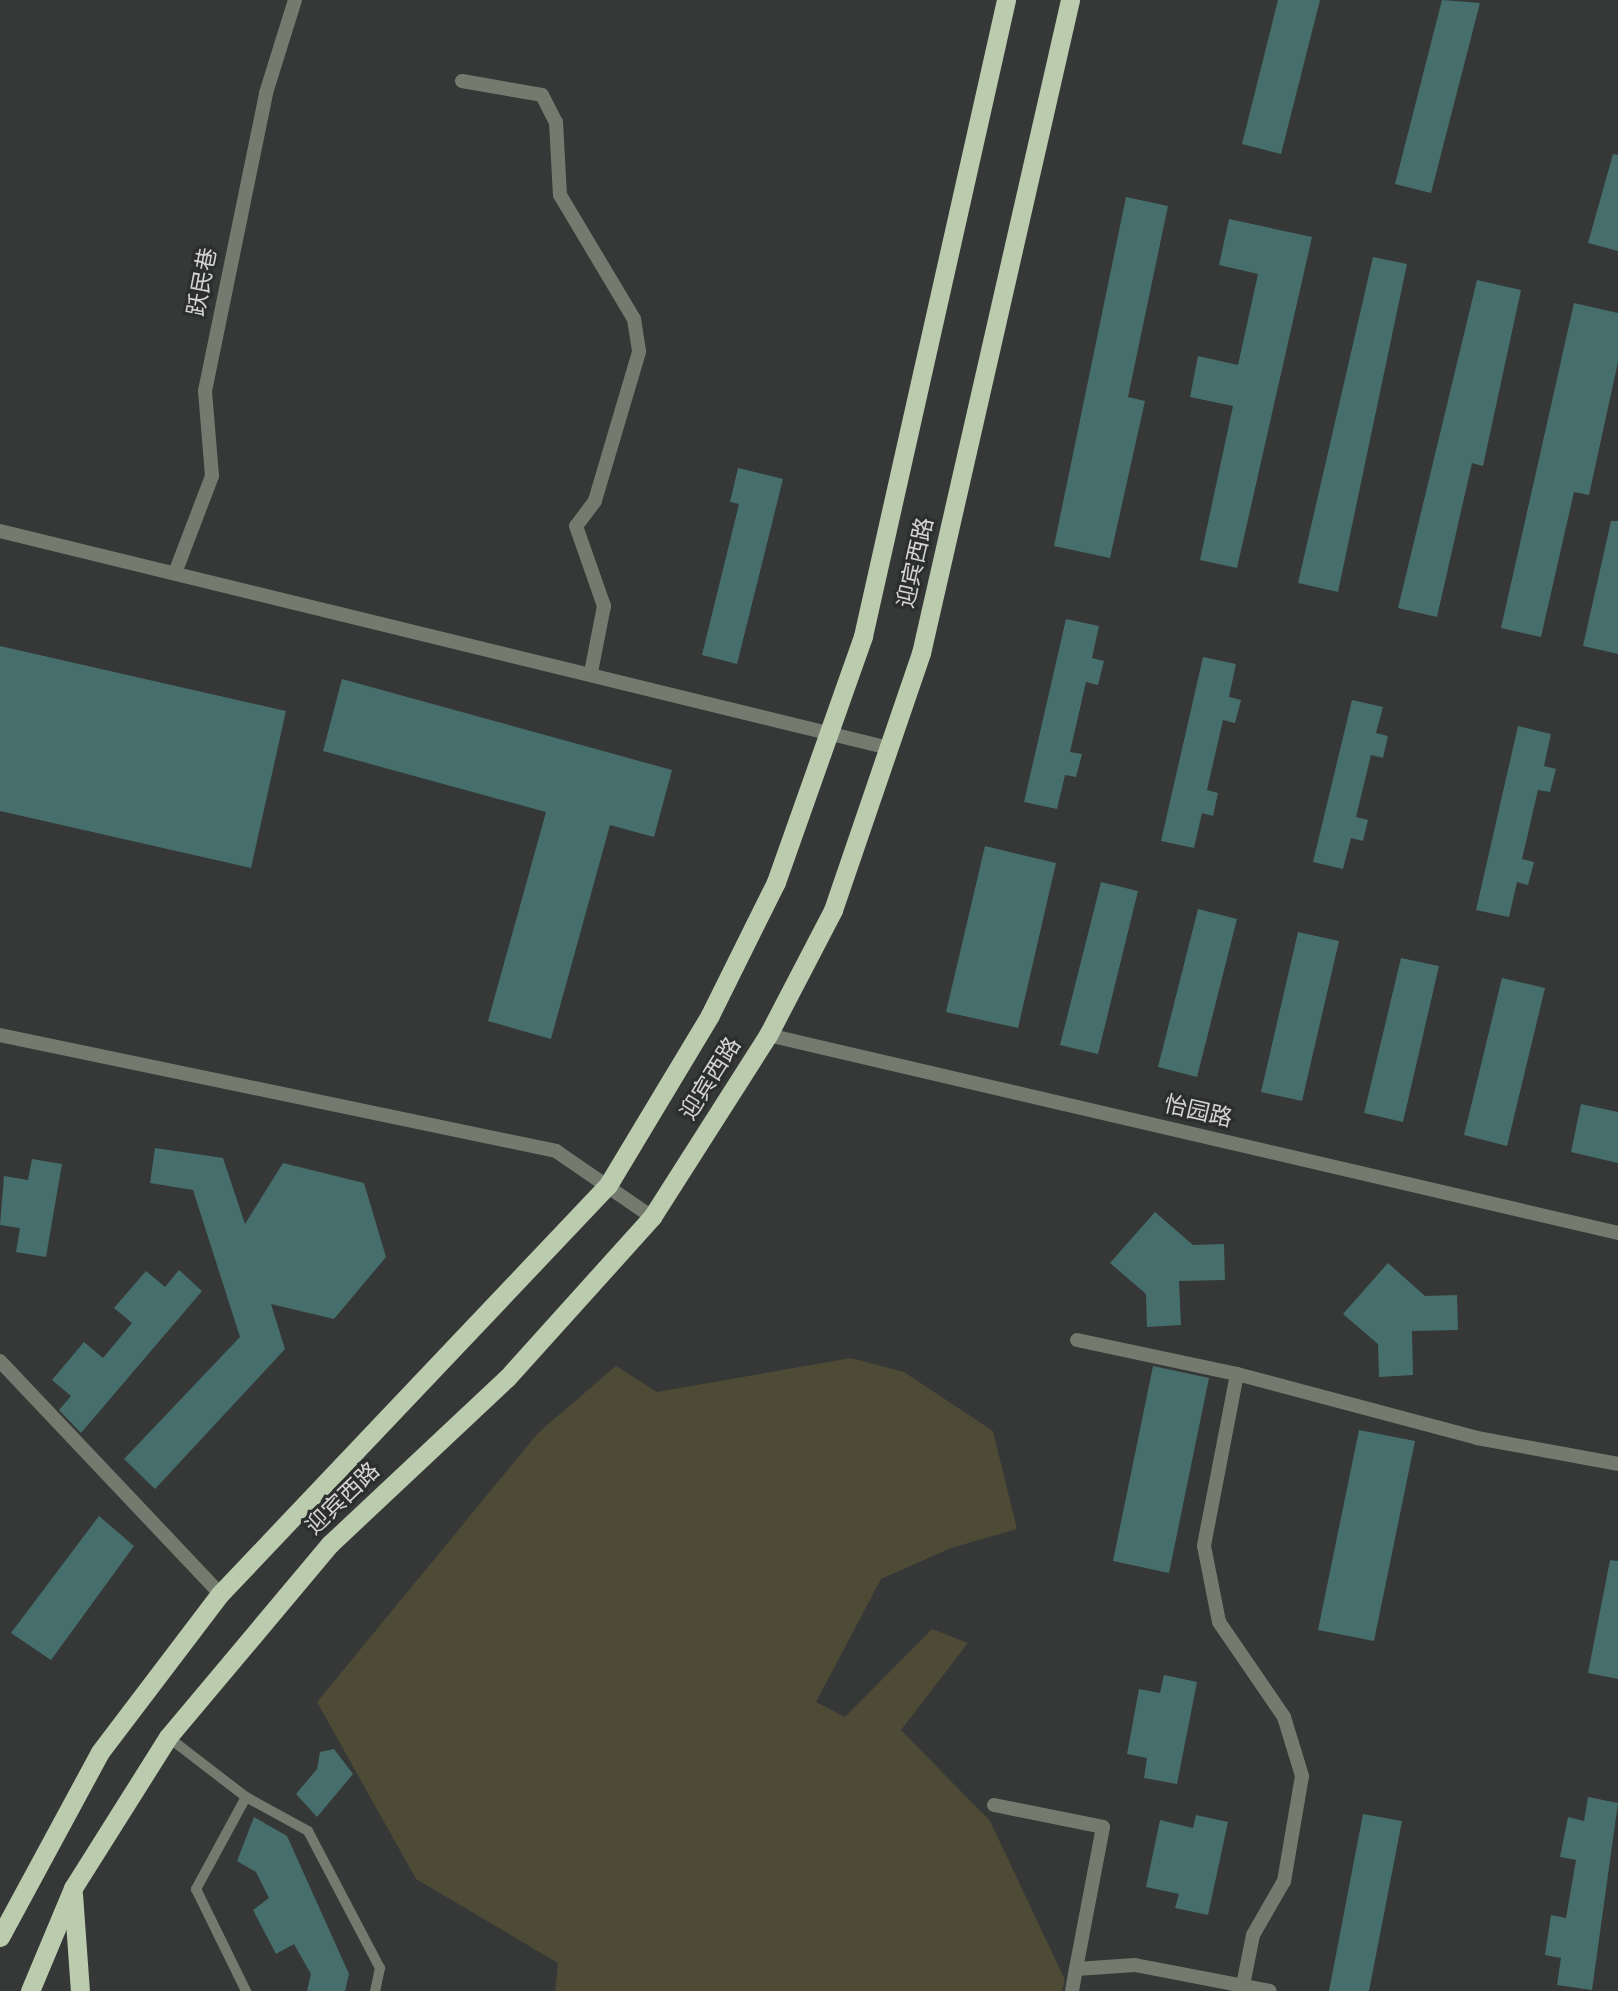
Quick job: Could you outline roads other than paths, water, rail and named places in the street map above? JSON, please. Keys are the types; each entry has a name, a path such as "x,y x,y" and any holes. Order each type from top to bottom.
{"highway":[{"name":"迎宾西路","path":"0,1937 100,1752 220,1594 608,1185 710,1015 776,882 834,729 863,636 1006,0"},
{"name":"迎宾西路","path":"30,1991 73,1888 167,1737 330,1544 507,1378 652,1217 768,1035 833,910 921,653 1070,0"},
{"path":"73,1888 80,1991"}],"street":[{"name":"跃民巷","path":"176,573 212,476 205,391 266,93 295,0"},
{"path":"462,81 542,95 556,122 560,195 634,319 639,352 596,501 576,526 604,606 591,672"},
{"path":"0,531 834,729 889,748"},
{"path":"0,1035 556,1151 652,1217"},
{"name":"怡园路","path":"768,1035 1618,1233"},
{"path":"1077,1340 1237,1374 1477,1438 1618,1464"},
{"path":"0,1361 220,1594"},
{"path":"1237,1374 1204,1546 1219,1622 1284,1717 1302,1776 1284,1881 1253,1936 1243,1985"},
{"path":"995,1805 1103,1827 1072,1991"},
{"path":"1076,1969 1135,1965 1270,1991"}],"lane":[{"path":"167,1737 246,1797 308,1831 380,1968 375,1991"},
{"path":"246,1797 195,1889 246,1991"}]}
